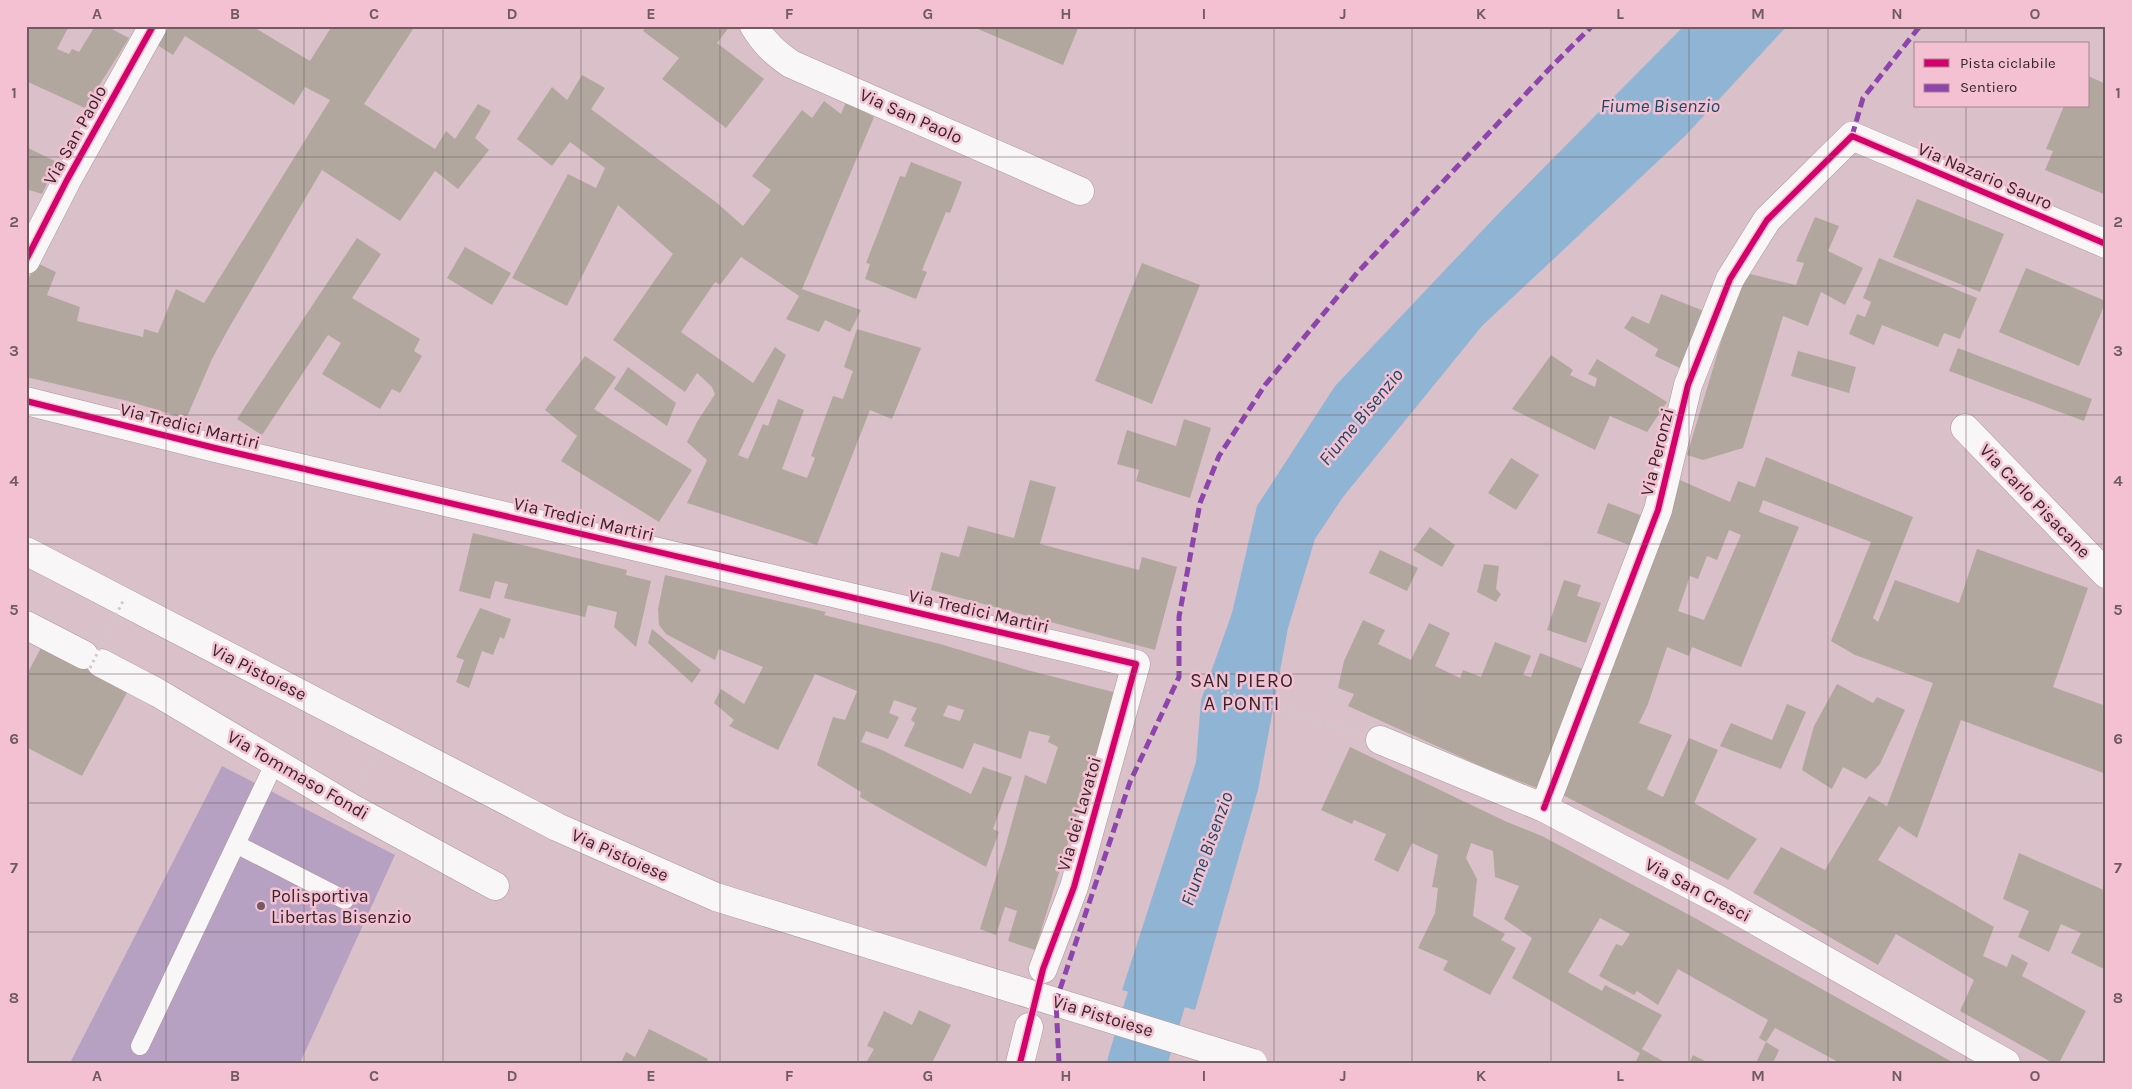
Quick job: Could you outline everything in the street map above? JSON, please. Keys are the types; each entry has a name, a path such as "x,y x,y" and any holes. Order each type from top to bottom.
{"street":[{"name":"Via San Paolo","path":"26,260 67,180 154,26"},
{"name":"Via San Paolo","path":"754,26 764,43 791,64 1080,191"},
{"name":"Via Nazario Sauro","path":"1852,136 2106,244"},
{"name":"Via Peronzi","path":"1544,808 1658,510 1688,385 1730,279 1767,220 1852,136"},
{"name":"Via Tredici Martiri","path":"26,401 215,448 1148,668"},
{"name":"Via Carlo Pisacane","path":"1965,428 2106,574"},
{"name":"Via Pistoiese","path":"26,551 557,827 716,897 1253,1063"},
{"name":"Via Tommaso Fondi","path":"26,624 91,662 158,692 350,806 495,886"},
{"name":"Via dei Lavatoi","path":"1043,969 1074,887 1148,668"},
{"name":"Via San Cresci","path":"1380,740 1544,808 1721,901 2006,1063"},
{"path":"1020,1063 1029,1027"}],"lane":[{"path":"140,1046 275,762"},
{"path":"236,844 345,900"}],"path":[{"path":"91,662 123,601"},
{"path":"1148,668 1328,724"},
{"path":"350,806 382,735"}],"shaded area":[{"name":"Polisportiva Libertas Bisenzio","path":"222,766 395,855 300,1063 70,1063"}],"water":[{"name":"Fiume Bisenzio","path":"1684,26 1787,26 1686,135 1482,326 1343,497 1315,539 1288,628 1258,790 1195,1010 1122,990 1196,762 1201,700 1232,613 1257,506 1335,386 1498,214"}],"building":[{"path":"26,26 69,26 57,49 69,54 72,49 79,52 95,26 106,26 129,38 85,108 28,82 26,86"},
{"path":"167,26 252,26 310,61 332,26 415,26 364,104 435,149 446,131 455,139 478,104 491,111 475,138 489,150 458,189 435,171 400,221 322,170 230,326 212,359 186,419 128,401 26,377 26,283 37,263 56,272 47,295 80,307 77,321 143,337 144,329 158,333 176,289 204,303 330,100 305,87 294,105 185,36 173,55 156,44"},
{"path":"647,26 730,26 717,43 764,79 726,128 662,79 679,58 643,31"},
{"path":"971,26 1079,26 1063,65"},
{"path":"582,75 605,88 591,109 717,203 743,226 771,190 752,176 802,110 812,118 824,101 841,114 846,102 874,117 802,289 861,310 850,332 825,320 819,332 786,319 799,296 741,257 720,285 715,282 681,332 753,383 775,347 786,355 738,455 748,459 763,424 768,426 778,399 804,410 782,469 807,478 815,458 811,456 833,396 843,399 853,371 844,367 857,329 921,348 892,419 870,410 817,545 687,503 707,460 687,442 715,394 712,387 697,373 685,392 613,340 673,254 618,205 567,306 512,278 568,174 596,188 605,168 570,142 552,166 517,139 552,87 567,100"},
{"path":"2090,77 2106,84 2106,195 2045,170 2053,151 2046,149 2063,108 2090,108"},
{"path":"26,147 57,162 42,194 26,189"},
{"path":"911,162 962,182 950,213 946,212 922,270 927,272 916,299 865,279 870,264 866,263 900,176 905,177"},
{"path":"1917,199 2004,234 1980,292 1893,257"},
{"path":"1815,217 1839,226 1828,251 1863,268 1845,305 1821,292 1808,326 1783,316 1743,448 1703,460 1687,455 1742,272 1796,285 1804,263 1796,261"},
{"path":"357,238 381,254 352,298 420,339 414,351 422,356 400,393 392,389 380,409 322,374 341,343 328,335 262,435 237,419"},
{"path":"465,247 511,273 492,305 447,278"},
{"path":"1879,258 1977,298 1960,339 1944,333 1938,347 1882,325 1874,345 1849,334 1857,314 1865,317 1871,302 1863,298"},
{"path":"1142,263 1200,285 1152,404 1095,381"},
{"path":"2026,268 2106,301 2079,366 1999,332"},
{"path":"1661,294 1709,313 1686,371 1655,356 1658,349 1624,328 1632,316 1649,324"},
{"path":"1958,348 2092,399 2084,421 1949,371"},
{"path":"1798,351 1856,367 1849,393 1791,376"},
{"path":"1551,355 1573,370 1570,375 1595,387 1597,378 1588,374 1597,359 1667,402 1647,432 1610,416 1595,450 1512,409"},
{"path":"585,356 616,377 594,409 692,470 659,522 561,461 577,436 545,410"},
{"path":"628,367 676,403 667,426 614,389"},
{"path":"1184,419 1211,428 1190,498 1136,481 1139,470 1117,464 1127,430 1176,446"},
{"path":"1766,457 1913,517 1873,618 1878,622 1895,580 1959,603 1977,549 2088,588 2053,687 2106,706 2106,774 1961,720 1917,838 1899,826 1878,860 1994,927 1983,956 2007,967 2012,954 2028,963 2022,976 2086,1011 2059,1063 2053,1063 1960,1011 1974,980 1896,934 1878,965 1753,893 1781,847 1825,870 1869,796 1887,806 1933,683 1855,655 1831,641 1871,542 1763,500 1759,512 1799,527 1741,667 1692,647 1689,656 1667,647 1648,704 1639,723 1672,735 1647,789 1663,797 1689,738 1718,750 1694,803 1757,839 1728,880 1557,792 1680,480 1730,502 1738,481 1755,487","holes":["1729,530 1741,535 1704,620 1678,611 1690,576 1698,579 1707,556 1717,560"]},
{"path":"1511,458 1539,475 1516,510 1488,493"},
{"path":"1030,480 1056,487 1040,544 1139,570 1142,557 1177,567 1155,650 931,590 941,552 959,557 968,526 1014,538"},
{"path":"1608,503 1643,516 1632,546 1597,533"},
{"path":"1430,527 1455,545 1442,567 1413,550"},
{"path":"473,533 627,570 626,575 651,581 636,647 614,627 617,612 588,605 585,617 504,598 508,584 495,581 490,599 459,591"},
{"path":"1380,550 1418,568 1407,591 1369,573"},
{"path":"1484,564 1499,566 1496,589 1501,594 1496,602 1477,592"},
{"path":"665,575 826,612 824,615 940,644 1027,670 1117,693 1106,721 1035,950 1008,941 1017,911 1005,907 996,935 980,929 1025,775 1046,784 1058,747 1048,742 1050,736 1029,731 1021,759 974,743 963,769 904,746 915,723 911,720 917,708 894,700 889,713 899,717 888,739 866,731 861,742 882,750 971,794 983,767 1012,777 993,829 999,832 986,867 860,797 861,792 817,765 833,717 845,720 857,691 815,674 778,750 729,726 734,720 714,703 721,689 744,704 763,667 719,649 715,660 666,634 659,625 658,609","holes":["948,705 964,710 960,721 943,716"]},
{"path":"1564,580 1581,585 1577,596 1601,603 1586,643 1547,630"},
{"path":"480,608 511,619 504,639 500,637 493,655 482,651 469,688 456,682 464,660 456,657"},
{"path":"1363,620 1385,630 1378,644 1411,660 1429,623 1450,633 1435,666 1460,678 1463,670 1481,677 1495,642 1531,656 1523,675 1531,677 1540,653 1588,671 1542,790 1483,767 1348,706 1354,694 1338,688 1344,661"},
{"path":"652,629 701,670 692,683 648,643"},
{"path":"43,644 129,689 82,776 26,747 26,676"},
{"path":"1837,684 1873,703 1877,697 1905,710 1880,764 1866,779 1843,767 1832,789 1802,770 1814,726"},
{"path":"1787,704 1806,712 1781,769 1720,746 1731,723 1772,740"},
{"path":"1350,747 1507,822 1542,836 1693,917 1954,1063 1840,1063 1775,1028 1766,1042 1759,1038 1768,1020 1678,969 1658,1005 1637,991 1634,995 1599,976 1616,944 1622,946 1630,934 1600,918 1568,972 1602,991 1605,985 1662,1015 1642,1049 1666,1063 1635,1063 1640,1053 1512,978 1532,938 1504,919 1519,886 1495,877 1493,851 1471,843 1466,858 1477,879 1473,916 1505,934 1501,940 1516,948 1490,995 1443,970 1448,961 1418,948 1435,913 1438,888 1432,887 1438,855 1412,843 1398,872 1374,860 1386,834 1354,820 1352,824 1321,810"},
{"path":"2019,853 2106,891 2106,970 2071,953 2081,933 2061,924 2049,952 2018,937 2029,911 2003,899"},
{"path":"919,1010 951,1025 932,1063 866,1063 874,1049 867,1046 884,1011 912,1025"},
{"path":"649,1029 708,1059 706,1063 621,1063 626,1052 635,1057"},
{"path":"1766,1042 1779,1050 1773,1063 1756,1063"},
{"path":"1693,1055 1709,1063 1689,1063"}],"waterway":[{"name":"Fiume Bisenzio","path":"1137,1063 1180,922"}],"marked path":[{"path":"1059,1063 1056,1001 1130,782 1179,677 1179,617 1200,503 1219,456 1265,385 1357,273 1592,26"},
{"path":"1852,136 1863,98 1920,26"}],"cycle path":[{"path":"26,260 67,180 153,26"},
{"path":"1544,808 1658,510 1688,385 1730,279 1767,220 1852,136 2106,244"},
{"path":"26,401 215,448 1136,664 1074,887 1043,969 1020,1063"}],"place":[{"name":"Polisportiva Libertas Bisenzio","path":"261,906"}],"district":[{"name":"SAN PIERO A PONTI","path":"1242,692"}]}
